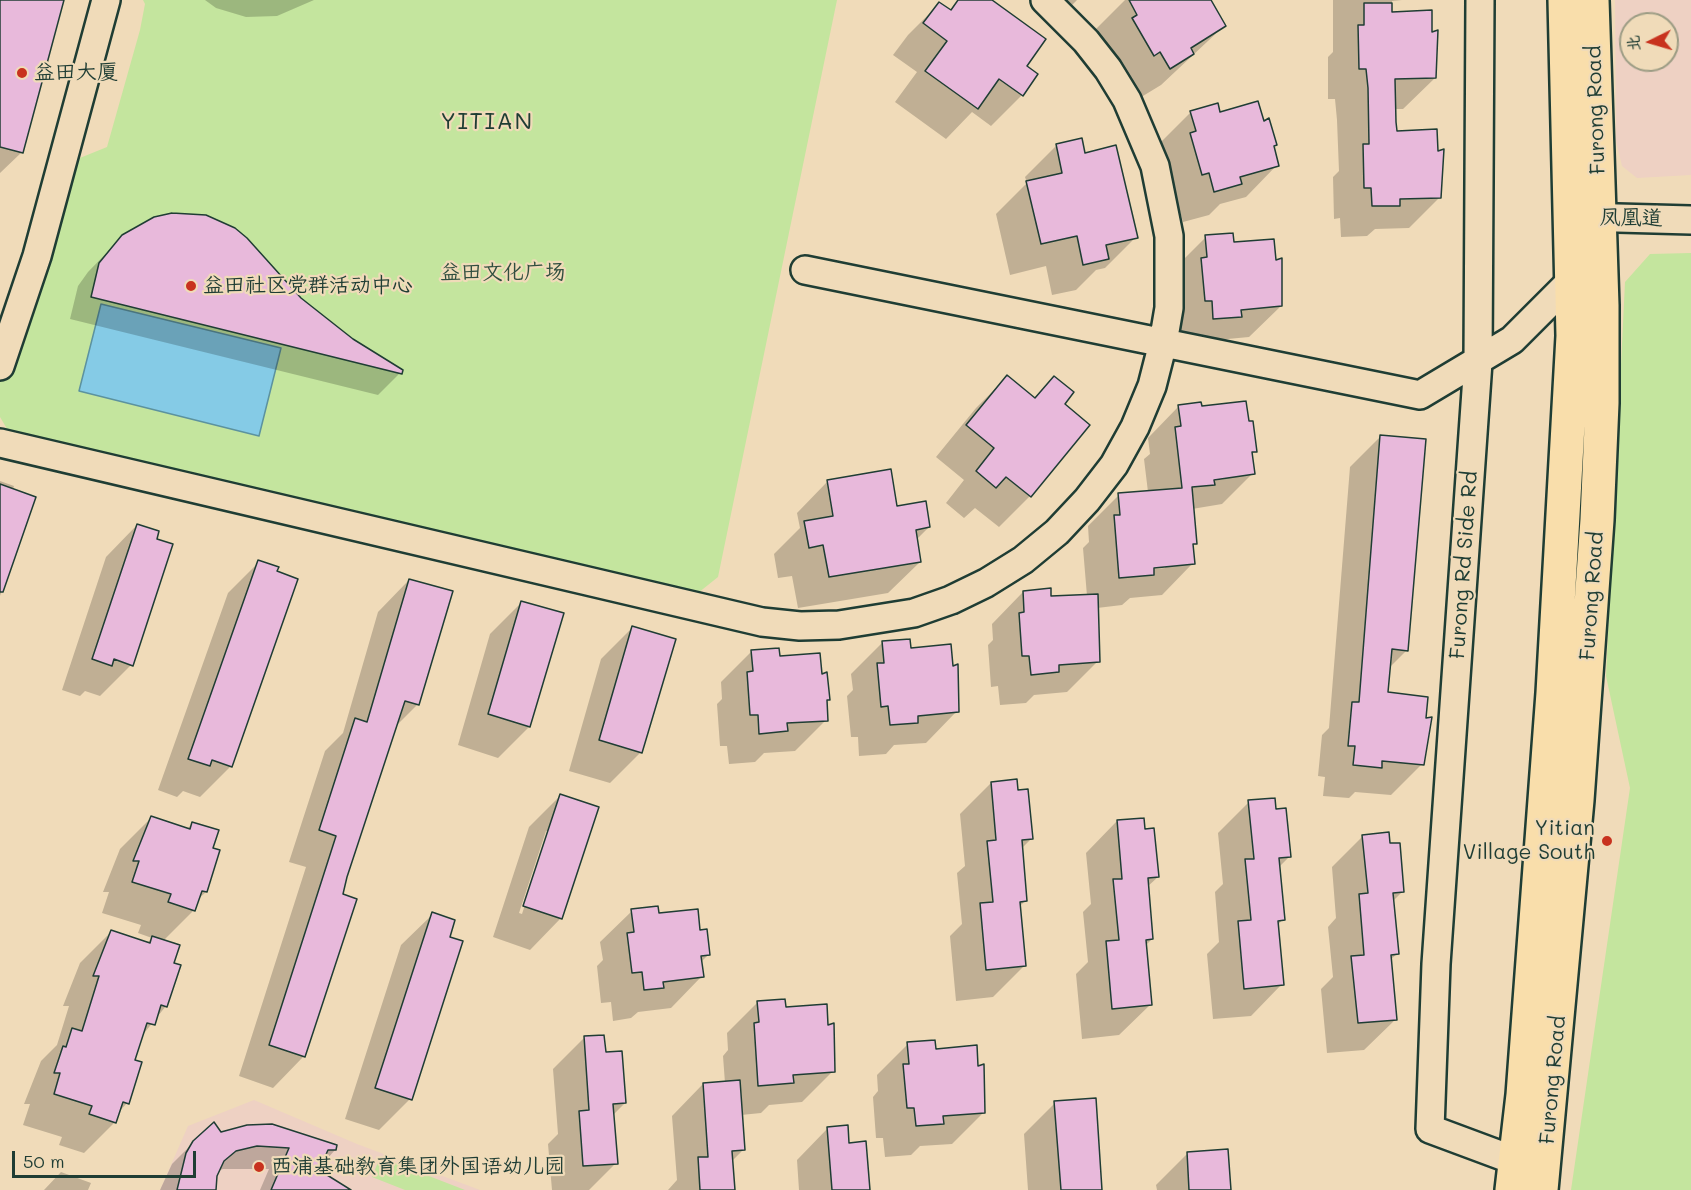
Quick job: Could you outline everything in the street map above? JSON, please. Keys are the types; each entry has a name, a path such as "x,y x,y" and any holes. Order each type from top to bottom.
{"main road":[{"name":"Furong Road","path":"1541,1190 1559,1014 1597,520 1602,403 1565,0"},
{"name":"Furong Road","path":"1514,1176 1554,693 1566,479 1573,279 1585,217 1592,0"}],"street":[{"path":"0,366 37,256 106,0"},
{"path":"0,443 762,622 800,626 839,625 915,613 951,600 986,584 1023,560 1057,532 1087,500 1114,465 1130,436 1152,386 1169,308 1169,245 1155,166 1127,100 1108,69 1086,41 1045,0"},
{"name":"Furong Rd Side Rd","path":"1480,0 1478,362 1436,964 1430,1129 1514,1176"},
{"name":"凤凰道","path":"1585,217 1691,219"},
{"path":"805,270 1420,395 1512,340 1573,279"}],"shaded area":[{"path":"1615,0 1691,0 1691,175 1637,178 1622,166 1616,141"},
{"name":"西浦基础教育集团外国语幼儿园","path":"254,1100 357,1144 480,1190 160,1190 188,1126"}],"green space":[{"name":"益田文化广场","path":"143,0 837,0 718,577 693,597 13,439 0,417 0,383 70,162 107,147 140,30 145,4"},
{"path":"1691,253 1691,1190 1571,1190 1630,788 1606,676 1625,282 1650,254"},
{"path":"380,1157 465,1190 405,1190 372,1177"}],"water":[{"path":"101,304 281,348 259,436 79,391"}],"building":[{"name":"益田大厦","path":"0,0 64,0 23,153 0,147"},
{"path":"958,0 992,0 1046,39 1027,66 1038,74 1023,96 999,79 978,109 925,71 947,41 923,23 939,2 951,10"},
{"path":"1129,0 1211,0 1226,26 1191,48 1194,54 1170,69 1160,52 1154,56 1132,18 1137,15"},
{"path":"1364,3 1392,3 1392,12 1432,10 1432,32 1438,30 1436,78 1395,79 1396,122 1397,131 1437,129 1438,151 1444,149 1441,198 1400,199 1400,206 1372,206 1371,188 1364,188 1363,144 1369,144 1368,88 1366,69 1359,69 1358,25 1364,25"},
{"path":"1258,101 1264,121 1269,118 1277,145 1274,146 1279,166 1240,177 1242,184 1214,192 1209,173 1202,175 1190,133 1196,131 1190,111 1218,103 1220,112"},
{"path":"1082,138 1085,153 1116,145 1138,238 1106,245 1109,259 1083,265 1077,236 1041,244 1026,181 1062,173 1056,144"},
{"name":"益田社区党群活动中心","path":"172,213 206,215 235,228 247,238 301,298 353,339 403,370 402,374 91,297 99,263 122,235 154,217"},
{"path":"1233,233 1234,242 1274,239 1276,260 1282,258 1282,306 1241,310 1242,317 1213,319 1212,301 1205,301 1201,258 1207,257 1205,235"},
{"path":"1007,375 1035,398 1054,376 1074,392 1065,404 1090,425 1031,497 1006,477 996,488 976,471 994,448 966,425"},
{"path":"1246,401 1249,421 1253,421 1257,452 1252,452 1255,474 1214,480 1215,485 1192,487 1197,544 1193,544 1195,564 1154,568 1154,575 1119,578 1114,515 1120,515 1118,493 1182,488 1175,427 1181,426 1178,405 1201,402 1202,406"},
{"path":"1380,435 1426,439 1408,651 1392,649 1388,692 1428,697 1426,718 1432,717 1424,765 1382,761 1382,768 1353,765 1355,746 1348,746 1352,702 1359,702"},
{"path":"891,469 897,506 926,501 930,527 916,530 921,562 829,577 823,545 809,548 804,521 833,516 827,480"},
{"path":"0,484 36,497 3,592 0,592"},
{"path":"137,524 159,531 157,539 173,544 133,666 114,659 112,666 92,659"},
{"path":"258,560 279,567 277,571 298,579 232,767 212,760 210,766 188,759"},
{"path":"409,579 453,591 419,705 405,701 347,877 343,894 357,899 305,1057 269,1045 336,836 319,830 355,718 367,722"},
{"path":"1051,588 1051,596 1098,594 1100,662 1059,665 1059,672 1031,675 1029,656 1022,656 1019,613 1024,612 1023,591"},
{"path":"521,601 564,613 530,727 488,714"},
{"path":"632,626 676,639 642,753 599,740"},
{"path":"910,639 911,648 951,644 953,666 958,664 959,712 918,716 918,723 890,725 888,706 881,707 877,663 884,663 882,641"},
{"path":"779,648 780,656 820,653 822,674 827,672 830,700 827,700 828,721 787,723 788,731 759,734 758,715 750,715 747,672 753,671 751,650"},
{"path":"1017,779 1018,790 1028,789 1033,839 1022,840 1027,901 1020,902 1026,966 986,970 980,903 993,902 987,841 996,840 991,782"},
{"path":"560,794 599,807 562,919 523,906"},
{"path":"1275,798 1276,809 1286,808 1291,857 1279,858 1285,920 1278,921 1284,985 1244,989 1238,921 1251,920 1245,859 1254,859 1248,800"},
{"path":"151,816 190,829 192,822 219,830 213,848 220,850 207,892 202,891 195,911 168,902 171,894 132,882 139,861 133,861"},
{"path":"1144,818 1145,829 1154,828 1159,877 1148,878 1153,939 1146,940 1152,1005 1112,1009 1106,941 1119,940 1113,879 1122,879 1117,820"},
{"path":"1389,832 1390,843 1400,843 1404,892 1393,893 1399,954 1391,955 1397,1020 1358,1023 1351,956 1364,955 1359,894 1368,893 1362,835"},
{"path":"658,906 659,913 698,909 700,930 707,929 710,955 701,956 704,977 663,982 664,988 644,990 642,972 632,973 627,933 634,932 631,909"},
{"path":"432,912 455,920 450,937 463,941 412,1100 375,1088"},
{"path":"111,930 150,943 152,936 180,945 174,963 181,965 167,1007 161,1005 155,1025 147,1023 135,1060 142,1062 129,1104 123,1102 116,1123 89,1114 92,1106 54,1094 60,1073 54,1073 63,1046 66,1047 72,1028 82,1031 99,976 93,976"},
{"path":"785,999 786,1007 827,1004 828,1025 834,1023 835,1072 793,1075 794,1083 758,1086 754,1023 759,1022 757,1001"},
{"path":"604,1035 606,1052 622,1051 626,1103 613,1104 618,1164 583,1166 579,1111 589,1110 584,1036"},
{"path":"935,1040 936,1049 977,1045 978,1066 984,1064 985,1113 943,1116 944,1124 916,1126 914,1108 907,1108 903,1064 909,1064 907,1042"},
{"path":"740,1080 745,1150 732,1151 735,1190 700,1190 698,1157 708,1157 703,1083"},
{"path":"1096,1098 1102,1190 1061,1190 1054,1101"},
{"path":"214,1122 221,1132 247,1125 272,1124 337,1145 336,1150 328,1150 319,1170 351,1190 271,1190 289,1148 257,1146 236,1151 224,1161 217,1176 216,1190 177,1190 186,1153 193,1141"},
{"path":"848,1125 849,1143 866,1141 870,1190 832,1190 827,1127"},
{"path":"1228,1149 1231,1190 1189,1190 1187,1152"}],"place":[{"name":"益田大厦","path":"22,73"},
{"name":"益田社区党群活动中心","path":"191,286"},
{"name":"Yitian Village South","path":"1607,841"},
{"name":"西浦基础教育集团外国语幼儿园","path":"259,1167"}],"district":[{"name":"YITIAN","path":"487,122"}]}
